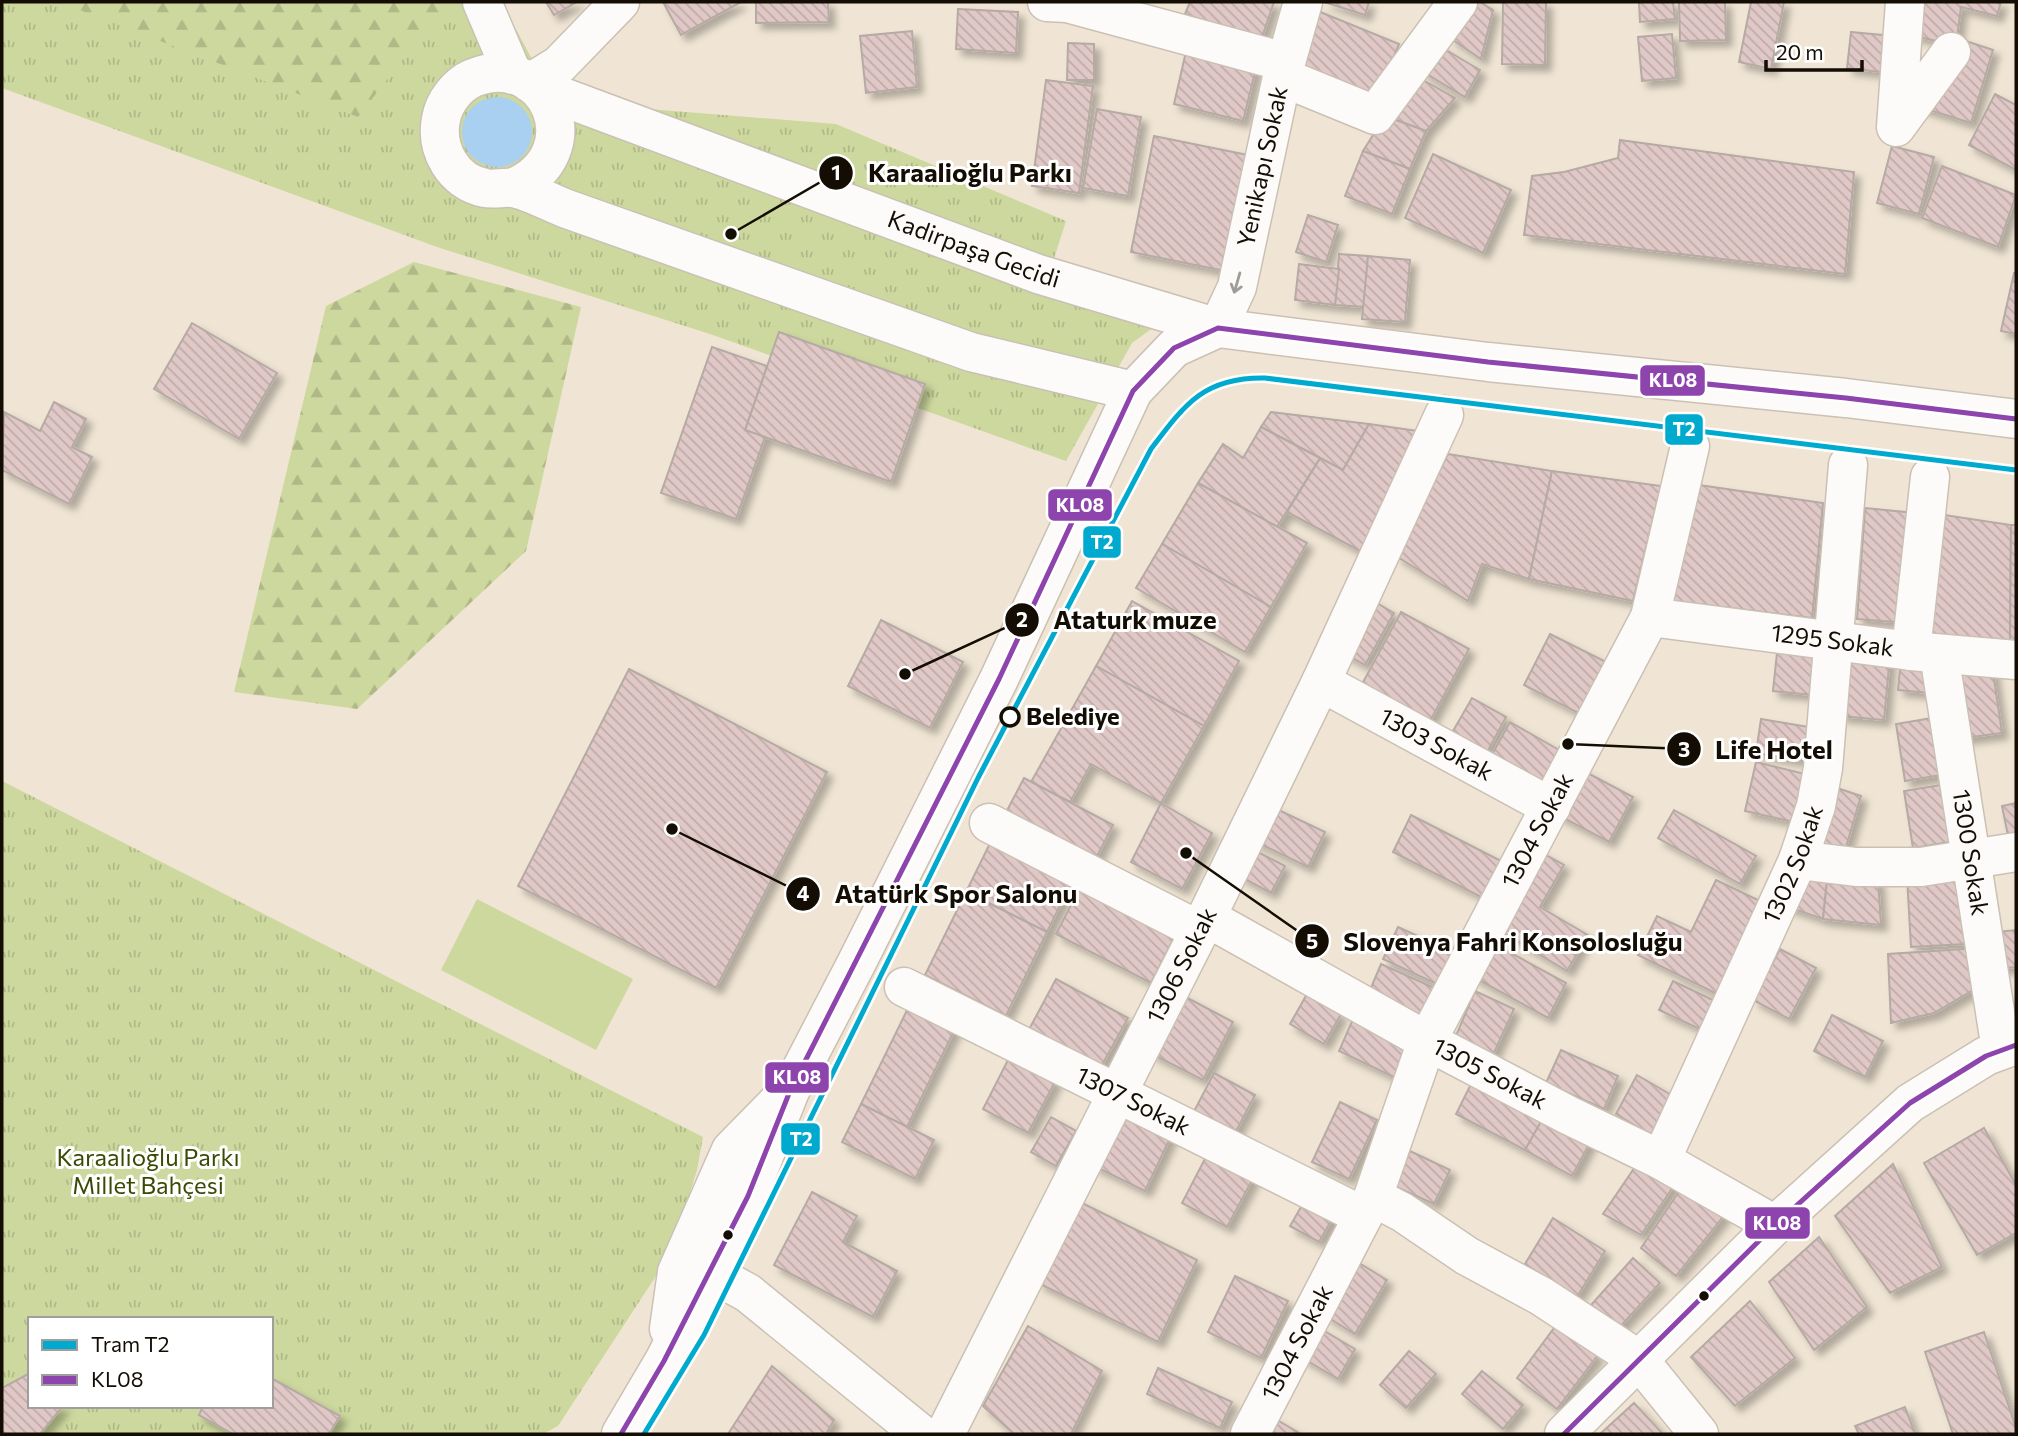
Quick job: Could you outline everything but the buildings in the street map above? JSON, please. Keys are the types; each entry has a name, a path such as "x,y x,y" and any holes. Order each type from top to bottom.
{"street":[{"path":"482,2 526,82 548,102 554,116 554,147 548,161 539,173 512,188"},
{"path":"620,2 559,65 526,82 490,74 468,80 456,90 447,101 439,131 441,146 456,172 482,188 512,188 971,352 1133,391"},
{"path":"1047,2 1067,3 1284,69 1375,115 1458,2"},
{"name":"Yenikapı Sokak","path":"1218,328 1237,287 1284,69 1303,2"},
{"path":"1905,2 1896,127 1951,52"},
{"name":"Kadirpaşa Gecidi","path":"526,82 1038,274 1218,328 1488,362 1846,398 2016,419"},
{"path":"621,1434 664,1361 748,1196 790,1091 999,679 1133,391 1174,348 1218,328"},
{"name":"1306 Sokak","path":"945,1434 1203,924 1321,682 1444,415"},
{"name":"1304 Sokak","path":"1250,1434 1368,1207 1427,1041 1650,617 1690,446"},
{"name":"1302 Sokak","path":"1661,1160 1798,860 1816,806 1823,768 1848,465"},
{"name":"1300 Sokak","path":"1930,477 1921,564 1925,653 2009,1048"},
{"name":"1295 Sokak","path":"1650,617 1925,653 2016,660"},
{"name":"1303 Sokak","path":"1321,682 1551,807"},
{"name":"1305 Sokak","path":"989,823 1108,883 1203,924 1568,1115 1661,1160 1775,1225"},
{"path":"1798,860 1856,867 1921,867 2016,852"},
{"name":"1307 Sokak","path":"904,987 1118,1094 1368,1207 1402,1212 1467,1256 1541,1296 1640,1360 1699,1434"},
{"path":"1564,1434 1775,1225 1910,1103 1986,1056 2009,1048"},
{"path":"664,1361 677,1272 732,1150 790,1091"},
{"path":"710,1272 748,1293 921,1434"}],"green space":[{"path":"2,2 501,2 537,68 586,104 836,124 1066,221 1049,274 1158,324 1132,343 1066,461 713,335 437,247 2,88"},
{"path":"59,2 447,2 358,117"},
{"path":"414,262 581,307 526,551 357,709 234,692 326,306"},
{"name":"Karaalioğlu Parkı Millet Bahçesi","path":"2,781 703,1137 697,1170 671,1253 558,1426 543,1434 2,1434"},
{"path":"477,899 633,979 596,1050 441,970"}],"water":[{"path":"497,97 522,107 532,132 522,157 497,167 472,157 462,132 472,107"}],"tram line":[{"name":"T2","path":"644,1434 704,1335 978,778 1151,449 1186,406 1198,396 1226,382 1265,378 2016,470"}],"transit line":[{"name":"KL08","path":"621,1434 664,1361 748,1196 790,1091 999,679 1133,391 1174,348 1218,328 1488,362 1846,398 2016,419"},
{"name":"KL08","path":"1564,1434 1775,1225 1910,1103 1986,1056 2016,1045"}],"place":[{"name":"Karaalioğlu Parkı","path":"731,234"},
{"name":"Ataturk muze","path":"905,674"},
{"name":"Belediye","path":"1010,717"},
{"name":"Life Hotel","path":"1568,744"},
{"name":"Atatürk Spor Salonu","path":"672,829"},
{"name":"Slovenya Fahri Konsolosluğu","path":"1186,853"}]}
